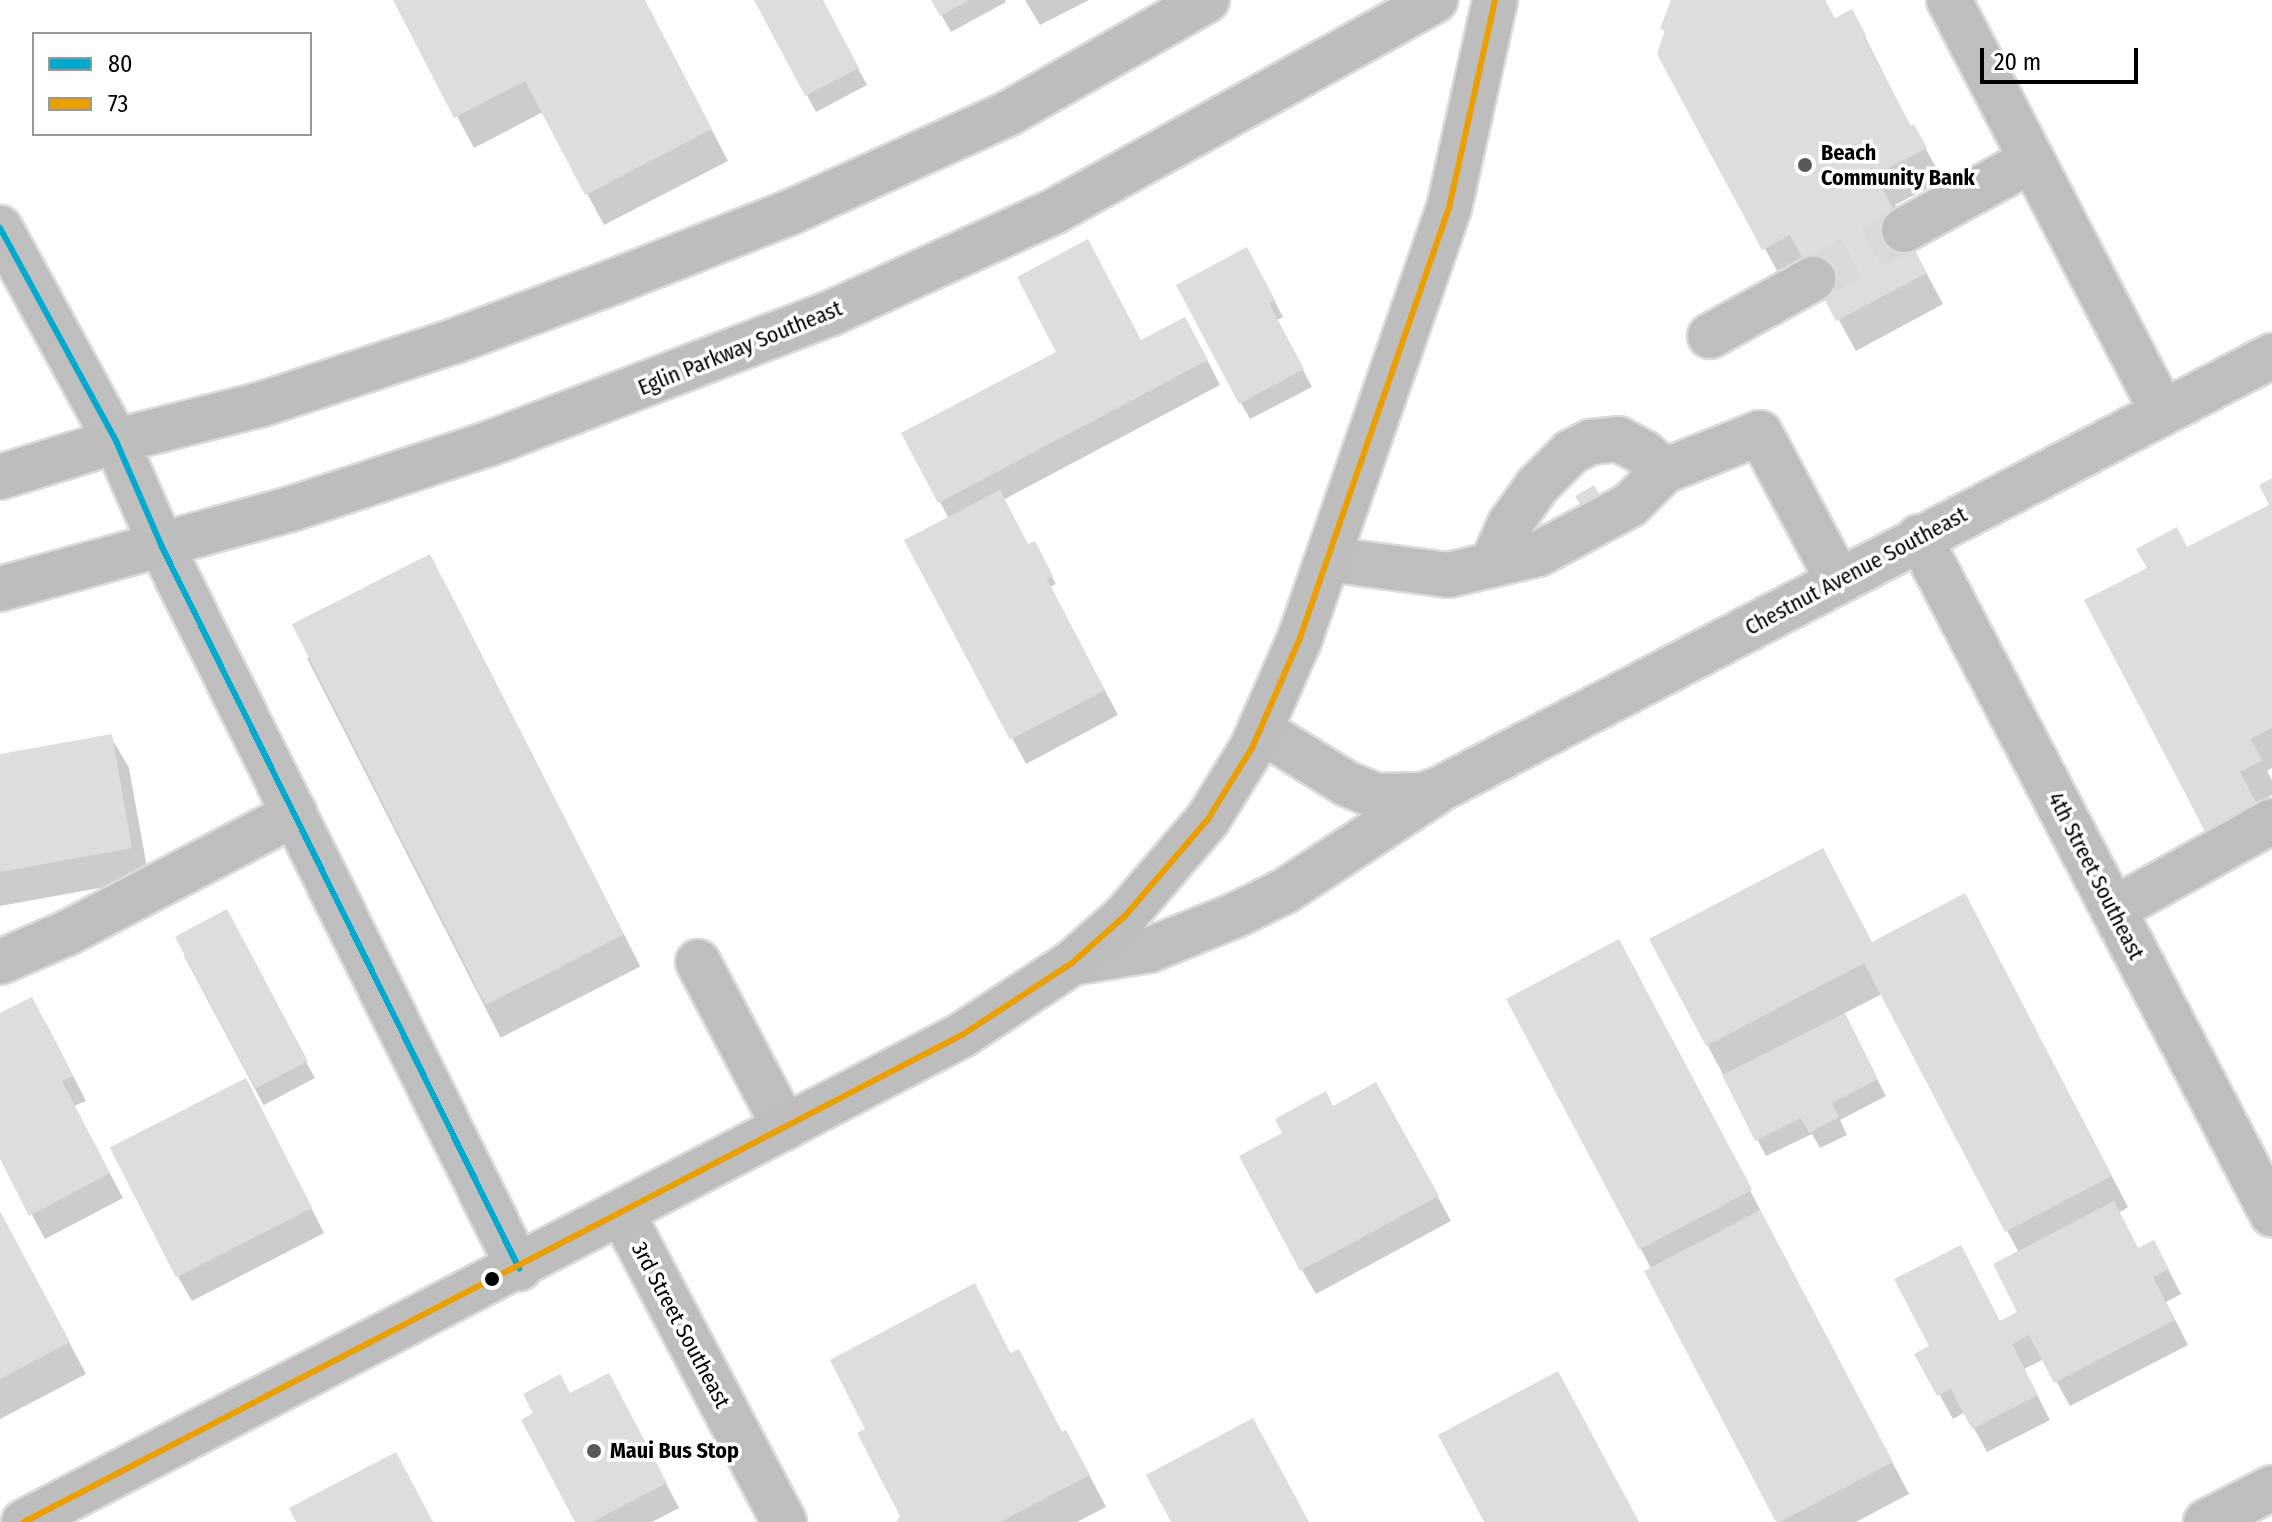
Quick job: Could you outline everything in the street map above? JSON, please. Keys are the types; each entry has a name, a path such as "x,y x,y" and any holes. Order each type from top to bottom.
{"main road":[{"path":"0,477 116,441 262,404 455,341 791,212 1009,113 1207,0"},
{"name":"Eglin Parkway Southeast","path":"0,589 162,547 488,444 829,314 1053,212 1435,0"},
{"path":"24,1522 519,1268 962,1035 1072,963 1125,916 1208,819 1260,730 1300,638 1449,208 1495,0"}],"street":[{"path":"1949,0 2163,412"},
{"path":"1904,230 2032,160"},
{"path":"0,228 116,441 162,547 519,1268"},
{"path":"1710,336 1813,279"},
{"name":"Chestnut Avenue Southeast","path":"1072,963 1149,950 1236,915 1285,891 1442,788 1919,537 2272,356"},
{"path":"1328,559 1448,575 1538,554 1630,505 1664,471 1760,433 1838,580"},
{"path":"1492,564 1510,524 1537,486 1571,452 1591,442 1618,439 1644,453 1664,471"},
{"name":"4th Street Southeast","path":"1919,537 2272,1214"},
{"name":"Chestnut Avenue Southeast","path":"1260,730 1347,784 1377,796 1423,795 1442,788"},
{"path":"0,962 67,933 295,814"},
{"path":"2113,910 2272,821"},
{"path":"698,962 727,1024 785,1128"},
{"name":"3rd Street Southeast","path":"622,1213 784,1522"},
{"path":"2206,1522 2272,1488"}],"building":[{"path":"393,0 645,0 712,129 585,195 525,81 454,118"},
{"path":"754,0 823,0 859,68 805,96"},
{"path":"931,0 970,0 940,16"},
{"name":"Beach Community Bank","path":"1671,0 1825,0 1835,18 1852,9 1911,126 1914,124 1927,148 1879,173 1885,184 1881,186 1927,273 1836,321 1790,235 1762,250 1657,54 1665,30 1660,29"},
{"path":"1088,239 1141,340 1185,317 1208,360 938,503 901,433 1056,352 1017,277"},
{"path":"1247,247 1275,300 1269,303 1304,369 1239,404 1176,285"},
{"path":"2272,478 2272,728 2251,739 2262,760 2240,772 2262,814 2210,841 2084,600 2147,568 2136,549 2177,527 2187,547 2269,505 2259,485"},
{"path":"1594,485 1608,508 1589,519 1575,496"},
{"path":"1000,490 1028,544 1035,541 1053,576 1047,579 1105,690 1010,740 904,540"},
{"path":"430,554 624,934 486,1005 292,624"},
{"path":"112,734 132,848 0,872 0,754"},
{"path":"1823,848 1872,942 1965,893 2112,1176 2005,1232 1864,963 1706,1046 1649,939"},
{"path":"227,909 308,1061 256,1089 175,937"},
{"path":"1619,939 1752,1190 1639,1250 1506,999"},
{"path":"32,997 73,1076 62,1081 110,1173 29,1216 0,1159 0,1013"},
{"path":"1845,1013 1878,1079 1832,1103 1839,1117 1809,1133 1801,1118 1755,1141 1722,1075"},
{"path":"246,1078 312,1208 176,1278 110,1147"},
{"path":"1376,1082 1439,1196 1300,1271 1239,1156 1282,1133 1275,1119 1326,1091 1333,1106"},
{"path":"2114,1201 2138,1248 2154,1240 2169,1269 2153,1277 2175,1320 2054,1383 2029,1335 2012,1344 2038,1395 1972,1429 1951,1389 1937,1396 1914,1354 1929,1346 1894,1279 1961,1245 2000,1321 2017,1312 1993,1264"},
{"path":"1760,1210 1893,1462 1780,1522 1776,1522 1644,1271"},
{"path":"0,1211 70,1342 0,1379"},
{"path":"975,1283 1010,1353 1019,1349 1062,1432 1066,1430 1090,1475 1000,1522 896,1522 900,1516 857,1433 865,1429 830,1360"},
{"path":"1558,1371 1639,1522 1484,1522 1438,1435"},
{"name":"Maui Bus Stop","path":"609,1373 667,1483 592,1522 575,1522 521,1420 533,1413 523,1394 560,1374 570,1393"},
{"path":"1253,1418 1309,1522 1171,1522 1146,1475"},
{"path":"396,1452 433,1522 296,1522 289,1508"}],"tunnel":[{"path":"1813,279 1904,230"}],"transit line":[{"name":"73","path":"24,1522 962,1035 1072,963 1125,916 1208,819 1252,748 1300,638 1449,208 1495,0"},
{"name":"80","path":"0,228 116,441 162,547 519,1268"}],"place":[{"name":"Beach Community Bank","path":"1805,165"},
{"name":"Maui Bus Stop","path":"594,1451"}]}
